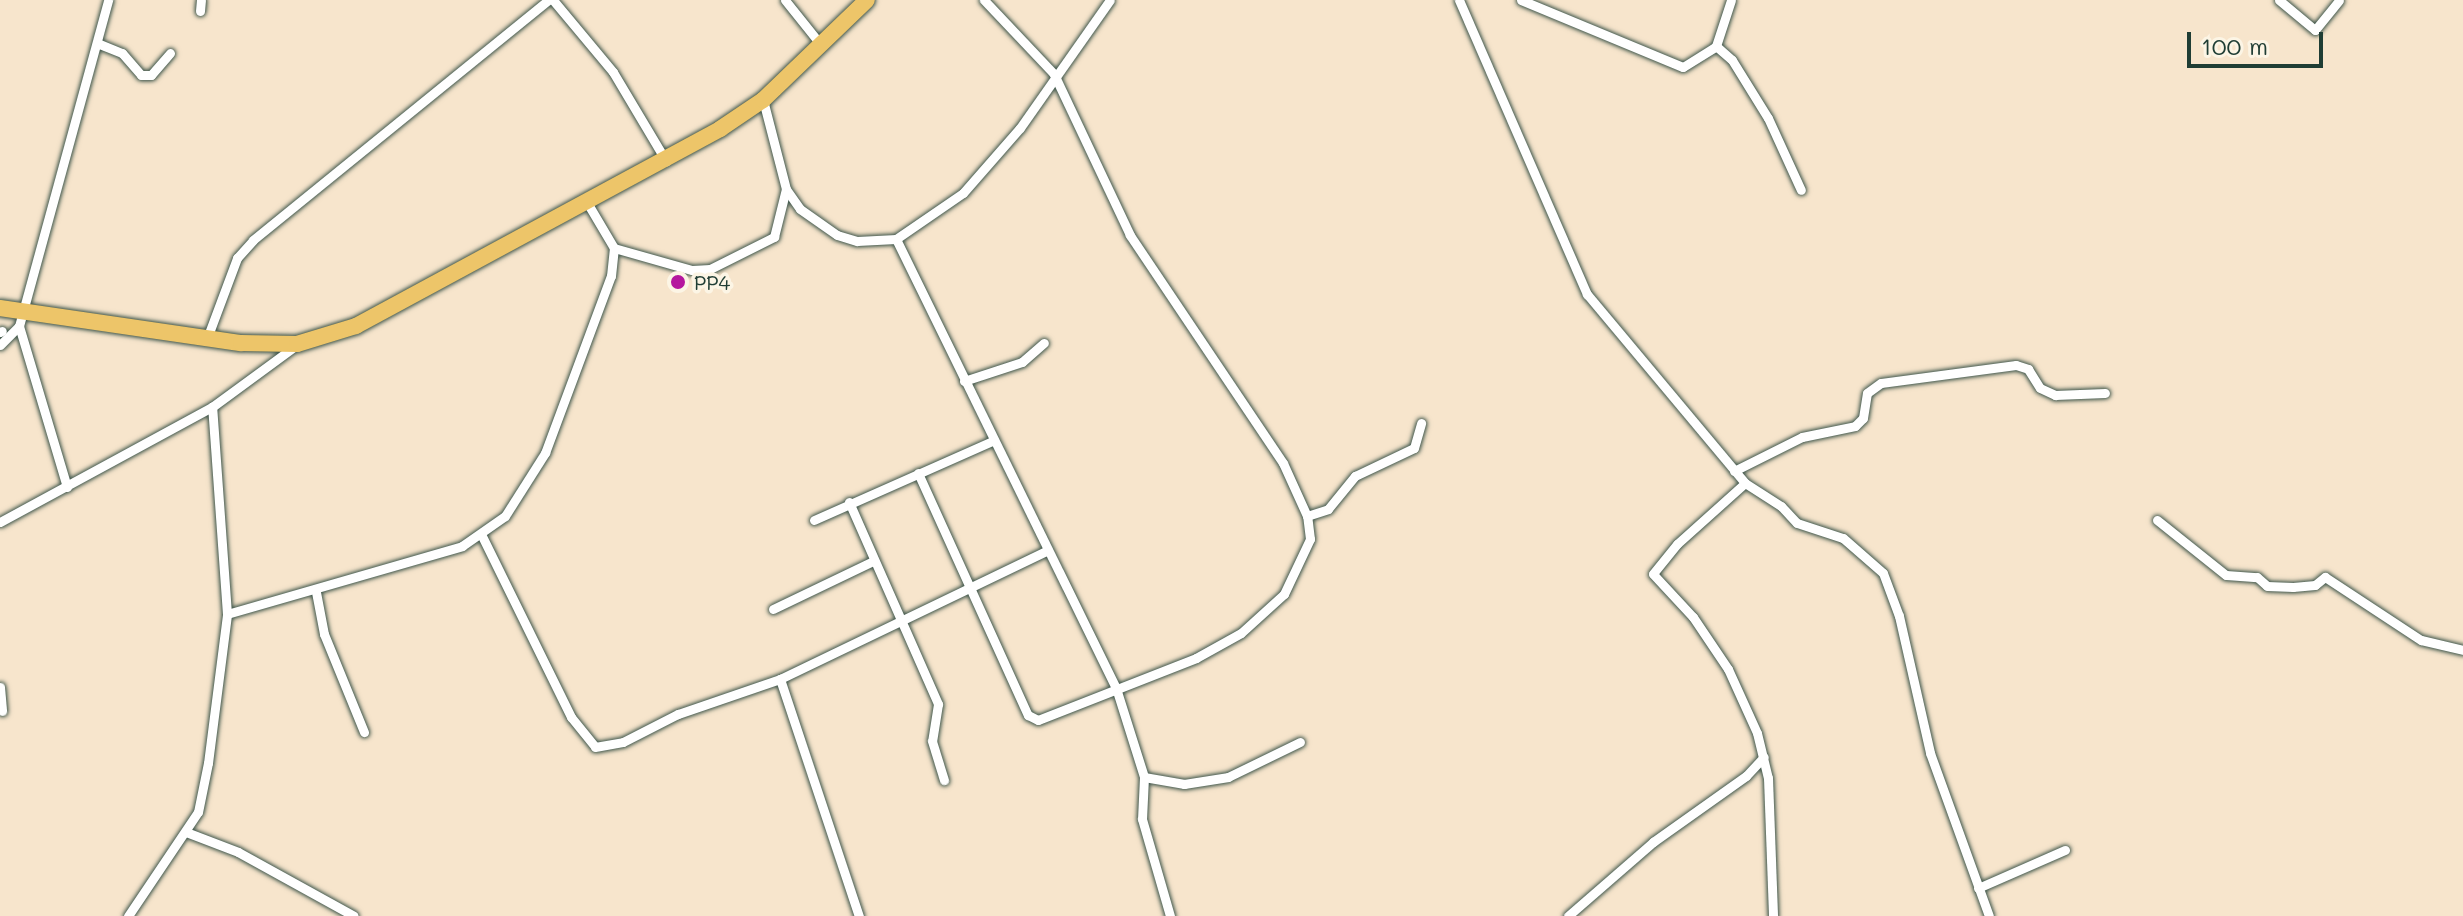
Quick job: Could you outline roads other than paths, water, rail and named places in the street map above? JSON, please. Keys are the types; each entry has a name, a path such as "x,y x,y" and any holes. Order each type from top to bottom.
{"highway":[{"path":"0,308 20,318 206,341 297,344 378,315 666,161 763,100 867,0"}],"street":[{"path":"0,345 20,318 108,0"},
{"path":"206,341 237,258 253,240 550,0 613,72 666,161"},
{"path":"785,0 821,45"},
{"path":"918,473 1033,718 1045,719 1196,658 1263,615 1284,594 1310,539 1307,516 1264,432 1130,235 1054,74 984,0"},
{"path":"763,100 786,189 810,218 837,235 857,241 896,239 963,193 1020,128 1054,74 1110,0"},
{"path":"1459,0 1519,129 1575,275 1745,483 1781,506 1797,523 1843,538 1883,573 1899,616 1930,753 1989,916"},
{"path":"1521,0 1678,66 1695,63 1716,46 1731,0"},
{"path":"2279,0 2315,30 2339,0"},
{"path":"97,43 122,53 141,75 151,75 170,53"},
{"path":"1716,46 1732,60 1768,118 1801,190"},
{"path":"614,248 692,270 710,269 774,237 786,189"},
{"path":"227,614 316,592 482,536 530,483 545,453 611,276 614,248 588,204"},
{"path":"896,239 992,441 1116,688 1144,777 1142,819 1170,916"},
{"path":"1,331 20,318"},
{"path":"20,318 67,487"},
{"path":"964,381 1022,362 1044,343"},
{"path":"0,522 212,407 297,344"},
{"path":"1734,471 1802,437 1855,426 1870,389 1881,383 2016,365 2028,369 2040,388 2055,395 2105,393"},
{"path":"128,916 198,812 208,763 227,614 212,407"},
{"path":"1307,516 1328,509 1355,476 1414,448 1421,423"},
{"path":"814,520 853,500 992,441"},
{"path":"1745,483 1677,544 1653,574 1693,617 1728,669 1764,757 1774,851 1773,916"},
{"path":"853,500 873,561 938,704 932,741 944,780"},
{"path":"2157,520 2226,575 2257,577 2267,586 2293,587 2315,585 2325,577 2421,640 2463,650"},
{"path":"482,536 571,717 591,745 623,742 691,708 780,679 1046,551"},
{"path":"773,609 873,561"},
{"path":"316,592 324,634 364,732"},
{"path":"780,679 859,916"},
{"path":"0,687 2,711"},
{"path":"1144,777 1184,784 1228,777 1300,742"},
{"path":"1568,916 1764,757"},
{"path":"186,832 238,852 354,916"},
{"path":"1978,888 2065,850"}],"place":[{"name":"PP4","path":"678,282"}]}
